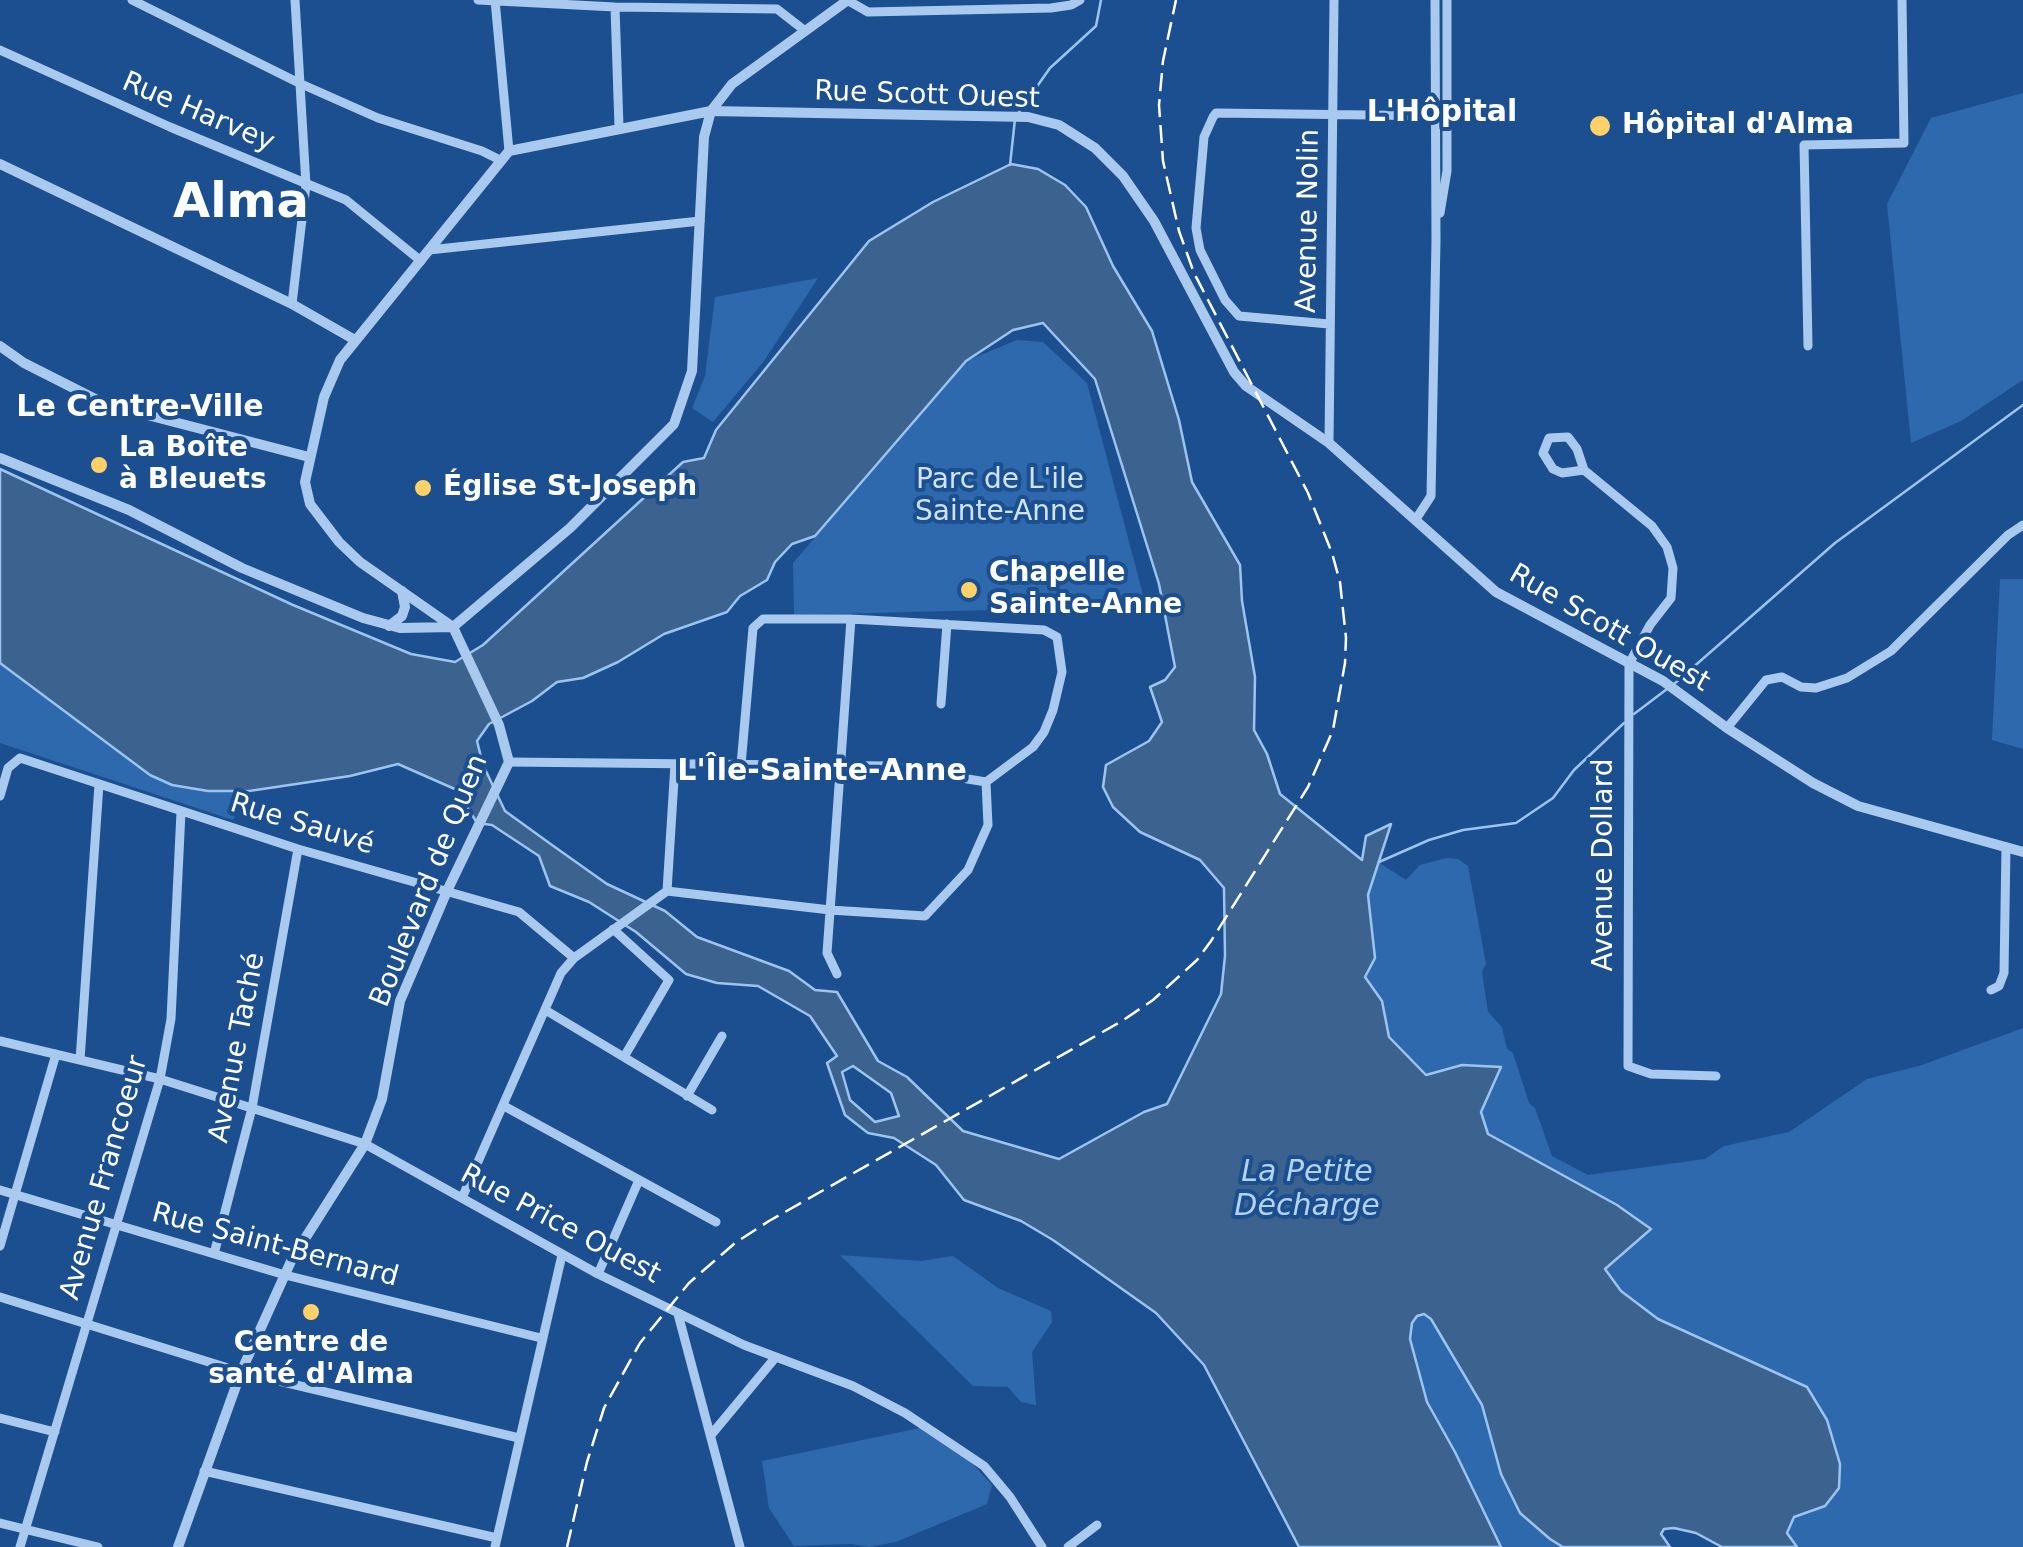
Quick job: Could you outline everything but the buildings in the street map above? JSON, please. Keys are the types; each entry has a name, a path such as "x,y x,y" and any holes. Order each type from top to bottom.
{"street":[{"path":"132,0 378,118 504,156"},
{"path":"292,304 306,185 296,0"},
{"path":"478,0 777,9 804,30"},
{"path":"0,458 129,510 242,568 389,626 453,627 570,528 674,424 692,371 704,136 711,112 732,84 848,0 868,12 1051,8 1076,3"},
{"name":"Avenue Nolin","path":"1328,444 1334,0"},
{"path":"1434,0 1441,116"},
{"path":"1416,520 1432,496 1436,241 1446,0"},
{"path":"1808,346 1804,145 1904,143 1902,0"},
{"path":"453,627 360,562 318,519 306,495 309,457 324,397 340,360 504,156 495,1"},
{"path":"615,7 619,127"},
{"name":"Rue Harvey","path":"0,50 347,200 420,261"},
{"name":"Rue Scott Ouest","path":"504,156 619,127 711,112 1028,117 1060,125 1094,148 1123,176 1154,221 1234,372 1257,395 1328,444 1496,592 1682,693 1727,728 1813,783 1858,806 2023,852"},
{"path":"1329,324 1239,316 1225,300 1200,250 1196,228 1204,137 1212,117 1216,113 1441,116"},
{"path":"0,164 292,304 355,340"},
{"path":"430,250 700,221"},
{"path":"0,346 24,363 105,404 309,457"},
{"path":"1584,470 1562,474 1553,469 1547,463 1544,445 1550,438 1568,437 1577,448 1584,470 1652,526 1667,547 1674,568 1671,598 1650,625 1629,664"},
{"path":"1727,728 1766,680 1782,677 1801,687 1816,688 1847,678 1891,651 2008,535 2023,525"},
{"path":"389,626 402,616 402,590"},
{"path":"509,762 605,760 675,764 741,765 838,764 890,766 986,782 1033,746 1044,732 1062,672 1057,637 1044,630 947,624 763,619 753,628 741,765"},
{"path":"837,974 827,953 851,619"},
{"path":"941,704 947,624"},
{"name":"Boulevard de Quen","path":"178,1547 242,1372 285,1276 365,1144 382,1099 400,1001 509,762 499,726 453,627"},
{"name":"Avenue Dollard","path":"1629,664 1628,1066 1651,1074 1716,1076"},
{"name":"Rue Sauvé","path":"0,796 8,768 20,758 298,850 519,912 574,958"},
{"path":"668,891 675,764"},
{"path":"462,1198 561,973 574,958 668,891 830,910 925,916 968,870 988,825 986,782"},
{"path":"80,1060 99,784"},
{"name":"Avenue Francoeur","path":"20,1547 160,1079 171,1018 180,812"},
{"path":"1991,990 1999,986 2004,973 2006,847"},
{"name":"Avenue Taché","path":"214,1254 252,1108 298,850"},
{"path":"613,929 669,980 624,1057"},
{"path":"547,1011 712,1110"},
{"path":"688,1096 722,1036"},
{"name":"Rue Price Ouest","path":"0,1040 160,1079 365,1144 598,1274 775,1358 854,1386 947,1439 984,1466 1010,1497 1042,1547"},
{"path":"0,1246 56,1054"},
{"path":"504,1106 716,1222"},
{"path":"598,1274 639,1180"},
{"name":"Rue Saint-Bernard","path":"0,1190 285,1276 541,1338"},
{"path":"204,1471 496,1543 562,1255"},
{"path":"0,1297 242,1372 520,1438"},
{"path":"678,1314 740,1547"},
{"path":"711,1435 775,1358"},
{"path":"0,1418 55,1432"},
{"path":"0,1523 98,1547"},
{"path":"1068,1547 1097,1525"}],"green space":[{"path":"2023,93 2023,380 1961,421 1911,443 1887,204 1931,118"},
{"path":"818,278 764,361 713,422 692,408 705,376 715,297"},
{"name":"Parc de L'ile Sainte-Anne","path":"1017,340 1043,342 1087,383 1146,606 794,615 793,563 966,361"},
{"path":"2000,579 2023,579 2023,749 1992,740"},
{"path":"0,663 150,775 172,785 208,791 249,791 233,820 0,743"},
{"path":"1447,858 1468,866 1486,964 1482,972 1488,1012 1502,1027 1507,1049 1513,1053 1552,1156 1588,1175 1705,1159 1724,1146 1789,1132 1867,1079 1919,1066 2023,1028 2023,1547 1797,1547 1787,1533 1794,1517 1825,1506 1840,1464 1827,1420 1808,1387 1658,1319 1621,1291 1605,1269 1650,1229 1617,1205 1488,1134 1481,1112 1500,1067 1462,1065 1426,1075 1389,1037 1382,1001 1365,977 1375,958 1368,895 1378,862 1406,880 1420,865"},
{"path":"840,1255 921,1261 953,1256 998,1288 1051,1311 1052,1322 1032,1352 1036,1405 1021,1402 1008,1387 973,1386"},
{"path":"1424,1314 1431,1319 1482,1405 1501,1474 1550,1539 1563,1547 1501,1547 1427,1402 1410,1339 1412,1323"},
{"path":"920,1428 970,1461 992,1485 987,1504 896,1542 869,1547 794,1546 769,1508 762,1461"}],"water":[{"name":"La Petite Décharge","path":"1011,164 1038,169 1065,185 1086,207 1113,266 1152,331 1179,420 1192,482 1240,565 1255,677 1254,730 1267,754 1280,794 1362,860 1366,836 1391,824 1368,895 1375,958 1365,977 1382,1001 1389,1037 1426,1075 1462,1065 1501,1067 1481,1112 1488,1134 1617,1205 1651,1229 1605,1269 1621,1291 1658,1319 1807,1387 1827,1420 1840,1464 1839,1488 1825,1506 1794,1517 1787,1533 1797,1547 1722,1547 1696,1533 1674,1528 1664,1529 1661,1534 1670,1547 1563,1547 1550,1539 1520,1513 1501,1474 1482,1405 1431,1319 1424,1314 1412,1323 1410,1339 1427,1402 1501,1547 1299,1547 1204,1365 1156,1313 1053,1240 1021,1221 964,1200 936,1165 894,1138 868,1133 845,1115 827,1063 837,1056 810,1016 758,986 717,983 686,974 636,932 589,902 550,886 539,856 492,825 477,823 457,790 398,764 350,776 249,791 208,791 172,785 150,775 0,663 0,469 293,605 411,654 455,662 483,645 683,462 704,458 716,430 869,241 933,202","holes":["1043,323 1095,379 1159,584 1175,667 1165,680 1150,687 1162,722 1149,741 1106,765 1103,787 1113,807 1140,832 1200,860 1224,888 1221,994 1167,1104 1144,1112 1059,1159 963,1131 907,1077 878,1061 837,992 815,990 789,971 697,937 665,911 607,884 552,845 505,811 483,765 477,741 489,724 532,701 557,682 583,678 664,634 727,612 740,596 767,580 775,562 792,544 815,536 966,361 1013,330","853,1066 891,1093 899,1116 875,1122 850,1100 842,1072"]}],"waterway":[{"path":"1019,112 1050,68 1096,26 1101,0"},
{"path":"1010,165 1015,119"},
{"path":"1674,684 1835,543 2023,405"},
{"path":"1634,714 1667,689"},
{"path":"1379,862 1463,830 1516,823 1553,798 1574,770 1624,723"}],"railway":[{"path":"567,1547 604,1408 640,1343 689,1283 735,1243 769,1221 1153,1000 1197,960 1211,941 1308,787 1333,730 1346,638 1340,582 1332,553 1308,493 1194,273 1179,231 1163,161 1159,105 1163,61 1176,0"}],"place":[{"name":"Hôpital d'Alma","path":"1600,126"},
{"name":"La Boîte à Bleuets","path":"99,465"},
{"name":"Église St-Joseph","path":"423,488"},
{"name":"Chapelle Sainte-Anne","path":"969,590"},
{"name":"Centre de santé d'Alma","path":"311,1312"}],"district":[{"name":"L'Hôpital","path":"1442,113"},
{"name":"Alma","path":"241,205"},
{"name":"Le Centre-Ville","path":"140,408"},
{"name":"L'Île-Sainte-Anne","path":"822,772"}]}
